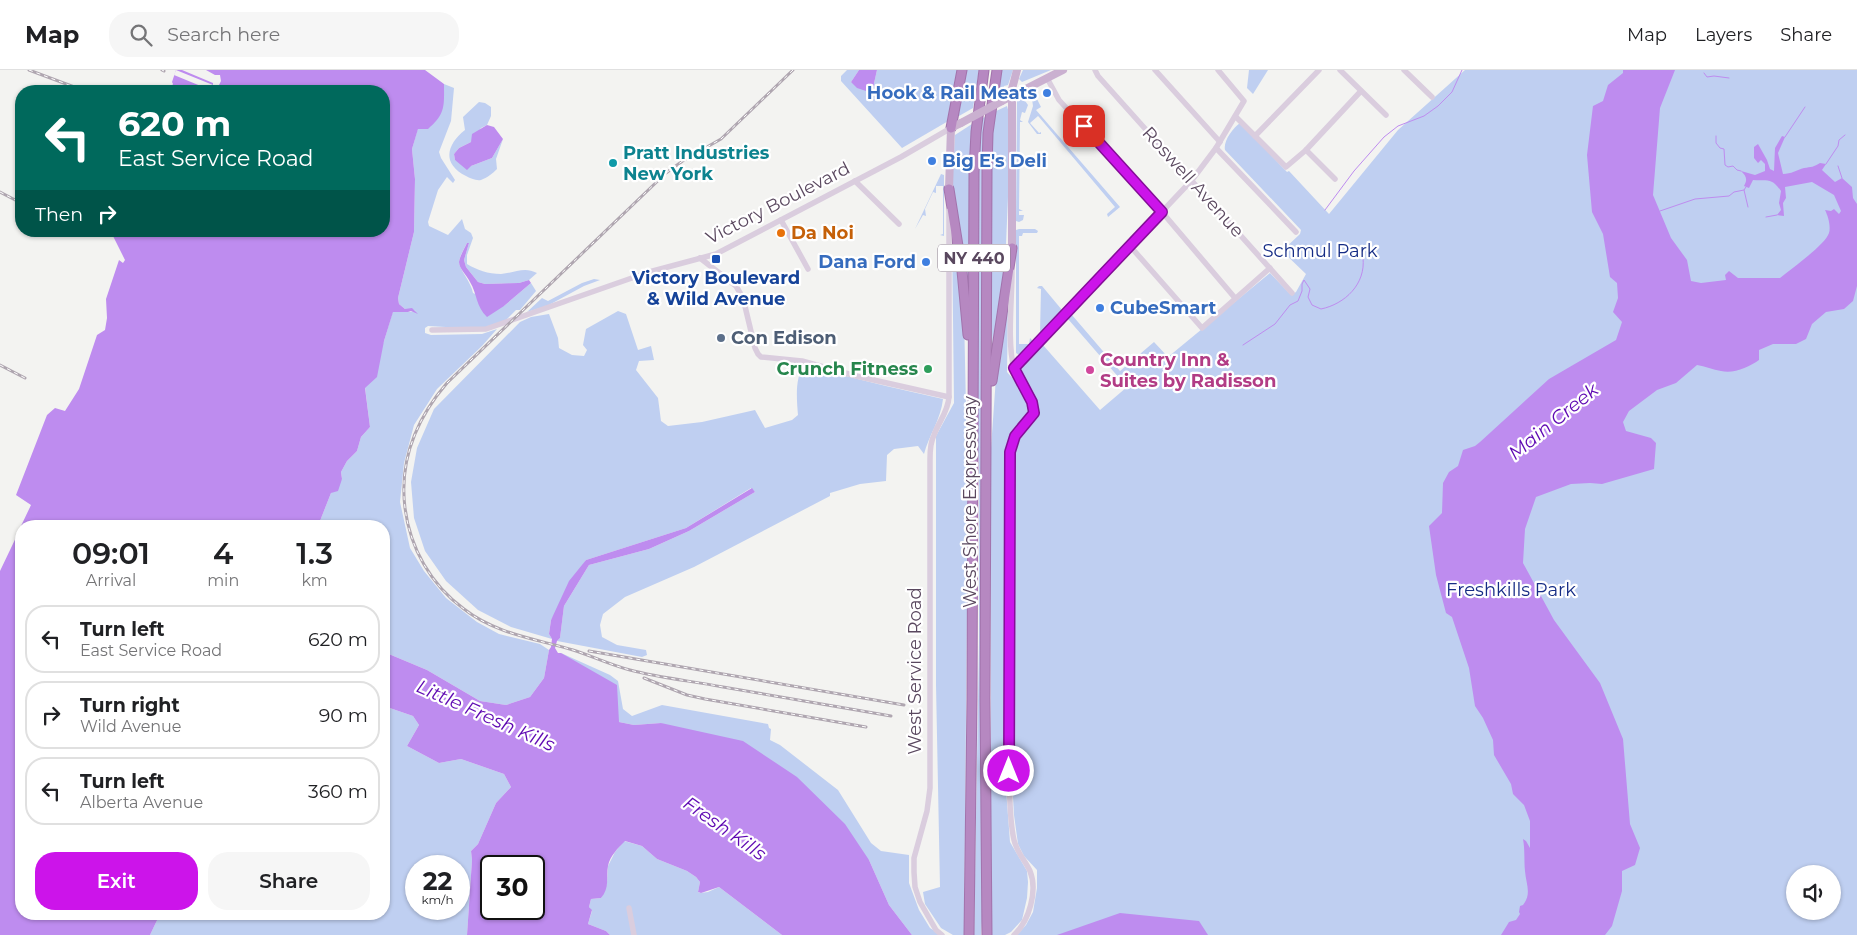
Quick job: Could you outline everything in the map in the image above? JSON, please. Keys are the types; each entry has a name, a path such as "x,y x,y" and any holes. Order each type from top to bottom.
{"highway":[{"path":"951,128 962,70"},
{"name":"West Shore Expressway","path":"968,932 972,699 974,172 976,132 984,70"},
{"name":"West Shore Expressway","path":"987,931 985,700 986,170 990,115 997,70"},
{"path":"949,189 966,304 973,446"},
{"path":"986,416 1012,248"}],"main road":[{"path":"1012,248 1012,96 1013,81 1017,70"},
{"name":"Victory Boulevard","path":"951,128 1063,70"},
{"name":"West Service Road","path":"949,189 951,128"}],"street":[{"name":"Roswell Avenue","path":"1095,70 1098,76 1292,293"},
{"path":"1155,70 1218,145 1296,232"},
{"path":"1014,368 1192,180 1218,145 1236,117 1244,100 1218,70"},
{"path":"1254,136 1319,70"},
{"path":"1340,70 1386,114"},
{"path":"1404,70 1432,97"},
{"path":"1047,78 1059,100 1162,212 1235,298"},
{"path":"1236,117 1286,167 1306,150 1361,91"},
{"name":"Victory Boulevard","path":"432,330 486,329 649,272 728,249 951,128"},
{"path":"1306,150 1335,179"},
{"path":"855,181 898,224"},
{"name":"West Service Road","path":"942,935 936,930 920,902 915,887 914,858 927,811 930,788 931,444 934,434 943,419 949,399 949,189"},
{"path":"781,220 808,269"},
{"path":"1130,246 1202,328 1270,268"},
{"path":"1012,248 1011,352 1014,368 1034,408 1034,413 1030,420 1015,436 1010,452 1009,771 1011,821 1017,851 1029,869 1032,886 1029,909 1025,920 1014,935"},
{"path":"700,258 739,290 743,298 755,348 761,357 802,361 949,399"},
{"path":"629,908 634,935"}],"green space":[{"path":"847,70 859,70 851,82 873,88 877,70 959,70 950,120 902,148 841,81 841,76"},
{"path":"965,70 979,70 973,108 959,116 955,116"},
{"path":"1001,70 1013,70 1008,85 1004,86 1003,93 996,96"},
{"path":"1023,70 1051,70 1022,82 1019,79"},
{"path":"1249,70 1268,70 1253,94 1247,88"},
{"name":"Freshkills Park","path":"1465,70 1857,70 1857,935 1017,935 1026,925 1033,912 1037,888 1037,870 1024,856 1018,844 1014,815 1011,761 1013,450 1020,433 1036,418 1038,411 1037,405 1018,370 1043,345 1100,410 1127,387 1068,319 1072,315 1120,371 1154,342 1168,357 1270,273 1291,295 1296,292 1306,274 1282,251 1300,234 1301,230 1225,150 1229,135 1240,123 1329,214 1398,130"},
{"path":"444,84 454,88 451,121 439,152 455,180 453,183 447,177 438,190 428,222 429,226 448,235 462,219 465,229 471,233 473,238 467,255 467,264 475,268 496,274 524,270 537,273 529,280 519,283 485,284 478,282 466,267 464,260 469,243 467,243 459,263 473,293 504,306 531,283 536,291 520,310 516,310 505,321 481,329 428,326 425,328 425,333 431,335 482,334 497,329 437,389 414,425 404,463 400,502 410,548 424,571 446,598 477,622 499,634 540,644 549,650 544,678 530,697 506,705 480,701 427,670 390,655 390,520 320,520 331,493 342,479 341,472 347,461 357,451 361,437 370,427 365,387 384,341 393,311 416,311 405,309 399,304 398,298 414,232 415,179 412,149 418,128 444,93"},
{"path":"1033,91 1041,107 1036,110 1120,207 1108,217 1107,214 1115,207 1038,116 1030,123 1041,134 1037,134 1028,122 1033,106 1031,92"},
{"path":"1023,98 1028,105 1025,113 1022,112 1020,120 1023,122 1020,122 1019,209 1023,211 1019,211 1019,215 1024,215 1023,220 1019,222 1016,221 1017,101"},
{"path":"479,102 491,107 491,116 487,125 481,128 471,142 459,148 454,154 455,160 471,166 492,158 503,139 496,159 497,169 488,177 475,180 458,171 453,166 449,154 454,142 465,130 463,117"},
{"path":"1007,106 1009,113 1008,197 1004,291 993,352 991,314 992,128 994,112"},
{"path":"987,116 982,921 981,935 974,935 979,643 977,236 979,120"},
{"path":"972,124 970,295 968,295 952,189 955,135"},
{"path":"941,174 944,175 944,236 940,235 943,234 943,186 936,186 936,193 933,192 925,209 926,216 923,215 915,229"},
{"path":"1035,229 1038,231 1037,233 1023,233 1022,236 1019,236 1019,344 1029,344 1030,338 1033,341 1019,355 1016,353 1016,230"},
{"path":"952,233 964,314 968,502 964,935 953,935 941,928 925,904 923,892 940,887 936,685 936,436 954,403"},
{"path":"594,279 600,280 584,286 547,306 527,312 542,298 548,301 582,283"},
{"path":"1042,286 1062,310 1040,333 1041,289 1037,288"},
{"path":"1008,303 1007,372 1022,390 1031,411 1009,439 1006,454 1006,789 1010,842 1027,871 1028,882 1027,898 1022,920 1011,932 1005,935 991,935 991,448 996,377"},
{"path":"618,311 626,314 638,350 651,346 654,360 639,361 636,370 658,398 661,421 668,426 702,422 755,410 765,428 792,420 798,415 798,382 805,366 943,399 940,413 924,454 918,446 894,449 887,455 886,481 860,484 830,493 830,496 694,567 625,597 603,614 600,625 602,637 617,645 646,650 647,655 642,657 557,641 560,638 564,606 589,565 649,549 689,531 755,492 751,488 686,528 586,560 551,620 549,634 552,639 511,627 478,610 446,581 425,551 414,518 411,482 417,448 434,409 520,322 531,317 549,314 558,338 559,348 572,355 584,356 587,350 583,345 586,329"},
{"path":"561,653 610,675 618,681 623,709 632,716 662,705 768,724 771,729 770,740 780,745 838,790 871,843 881,851 909,855 909,883 919,910 930,928 941,935 912,935 889,905 869,860 661,723 634,725 619,722"},
{"path":"390,708 413,716 419,725 407,746 439,763 461,759 504,774 511,787 496,803 478,844 471,851 470,890 470,855 405,855 405,920 468,920 467,935 150,935 157,920 390,920"},
{"path":"624,841 642,846 657,859 687,871 696,877 700,882 698,892 700,893 719,887 782,935 610,935 606,931 588,924 592,911 589,907 591,899 601,898 607,883 608,866 615,852"}],"water":[{"path":"176,70 425,70 444,84 444,104 441,114 428,129 418,129 412,149 415,179 414,232 398,298 399,304 405,309 412,308 418,314 411,311 393,312 384,341 377,377 365,388 370,427 361,437 357,451 347,461 341,472 342,479 338,491 331,493 320,520 24,520 31,505 16,495 47,415 55,408 65,411 79,389 97,335 105,330 107,318 106,299 119,260 123,263 125,260 114,237 390,237 390,85 172,85"},
{"path":"859,70 877,70 873,88 866,91 857,88 851,82"},
{"name":"Main Creek","path":"1623,70 1675,70 1660,108 1653,195 1671,238 1687,260 1691,281 1701,283 1726,280 1725,275 1729,271 1738,278 1780,278 1815,250 1826,238 1830,227 1825,210 1831,211 1834,209 1839,214 1841,211 1834,195 1812,182 1785,187 1784,216 1777,215 1781,210 1779,203 1781,191 1775,184 1769,181 1753,180 1749,188 1744,186 1746,178 1741,171 1755,175 1765,171 1765,164 1761,160 1758,163 1754,158 1754,147 1758,144 1770,169 1774,171 1775,148 1782,136 1785,137 1778,153 1783,174 1812,167 1820,163 1826,164 1822,170 1835,182 1842,178 1852,187 1853,198 1857,204 1857,286 1853,301 1844,309 1826,312 1812,324 1806,339 1796,344 1773,344 1759,350 1759,360 1736,371 1726,372 1697,365 1676,383 1657,390 1629,411 1623,422 1626,431 1651,438 1656,443 1654,469 1602,484 1571,484 1536,497 1525,529 1523,563 1554,620 1600,683 1623,739 1630,824 1640,848 1635,865 1622,871 1622,891 1612,926 1605,935 1501,935 1509,922 1516,920 1520,914 1520,906 1526,901 1528,889 1523,839 1530,848 1530,821 1524,805 1513,794 1511,784 1494,755 1493,740 1475,706 1469,668 1452,617 1446,613 1436,575 1429,526 1442,513 1443,483 1449,472 1458,466 1463,450 1480,442 1549,379 1616,340 1622,322 1613,312 1618,298 1617,283 1610,277 1603,234 1592,212 1587,155 1593,106 1603,101 1608,85 1623,73"},
{"path":"487,125 494,127 503,139 492,158 471,166 467,170 455,160 454,154 459,148 471,142 472,134"},
{"path":"467,243 469,243 464,260 466,267 478,282 485,284 519,283 529,280 531,283 504,306 487,317 481,309 469,279 459,265 460,257"},
{"path":"752,488 755,492 689,531 649,549 589,565 564,606 560,638 555,648 558,653 617,685 619,722 634,725 661,723 743,741 797,777 845,824 869,860 889,905 912,935 782,935 719,887 701,893 698,892 700,882 696,877 687,871 657,859 642,846 625,841 609,862 607,886 604,894 601,898 591,899 589,907 592,910 588,924 606,931 610,935 467,935 468,920 470,920 471,851 478,844 496,803 511,787 504,774 461,759 439,763 407,746 419,725 413,716 390,708 390,655 427,670 480,701 506,705 530,697 544,678 552,639 549,634 551,620 569,581 586,560 686,528"},
{"path":"15,540 15,920 157,920 150,935 0,935 0,571"},
{"path":"1120,913 1199,921 1208,935 1057,935"}],"pier":[{"path":"176,70 213,85 198,85 174,75"},
{"path":"182,70 206,70 215,75 220,75 221,81 219,85 213,85 213,83"}],"waterway":[{"path":"1325,210 1354,171 1384,137 1398,126 1424,116 1438,106 1452,92 1462,70"},
{"path":"1704,73 1707,77 1729,78"},
{"path":"1785,137 1805,107"},
{"path":"1826,164 1838,146 1839,140 1845,135"},
{"path":"1716,136 1716,143 1720,148 1724,149 1725,165 1728,167 1733,166 1741,171"},
{"path":"1838,166 1842,178"},
{"path":"1746,187 1744,190 1748,207"},
{"path":"1660,211 1695,199 1729,196 1734,192 1744,190"},
{"path":"1766,217 1777,215"},
{"path":"1243,345 1275,324 1290,305 1298,301 1304,280 1310,289 1308,297 1312,305 1321,309 1346,298 1361,276 1363,258"}],"railway":[{"path":"29,70 69,85"},
{"path":"793,70 721,139 684,160 666,173 447,383 436,396 412,441 405,473 405,508 417,551 432,577 464,609 503,630 573,650 641,673 891,716"},
{"path":"0,192 15,200"},
{"path":"0,365 25,378"},
{"path":"589,651 904,705"},
{"path":"644,678 687,695 705,699 866,727"}],"place":[{"name":"Hook & Rail Meats","path":"1047,93"},
{"name":"Big E's Deli","path":"932,161"},
{"name":"Pratt Industries New York","path":"613,163"},
{"name":"Da Noi","path":"781,233"},
{"name":"Victory Boulevard & Wild Avenue","path":"716,259"},
{"name":"Dana Ford","path":"926,262"},
{"name":"CubeSmart","path":"1100,308"},
{"name":"Con Edison","path":"721,338"},
{"name":"Crunch Fitness","path":"928,369"},
{"name":"Country Inn & Suites by Radisson","path":"1090,370"}],"route":[{"path":"1009,771 1010,452 1015,436 1034,413 1032,402 1016,375 1014,368 1162,212 1084,126"}],"park label":[{"name":"Schmul Park","path":"1320,251"}],"water label":[{"name":"Little Fresh Kills","path":"486,715"},
{"name":"Fresh Kills","path":"725,828"}]}
